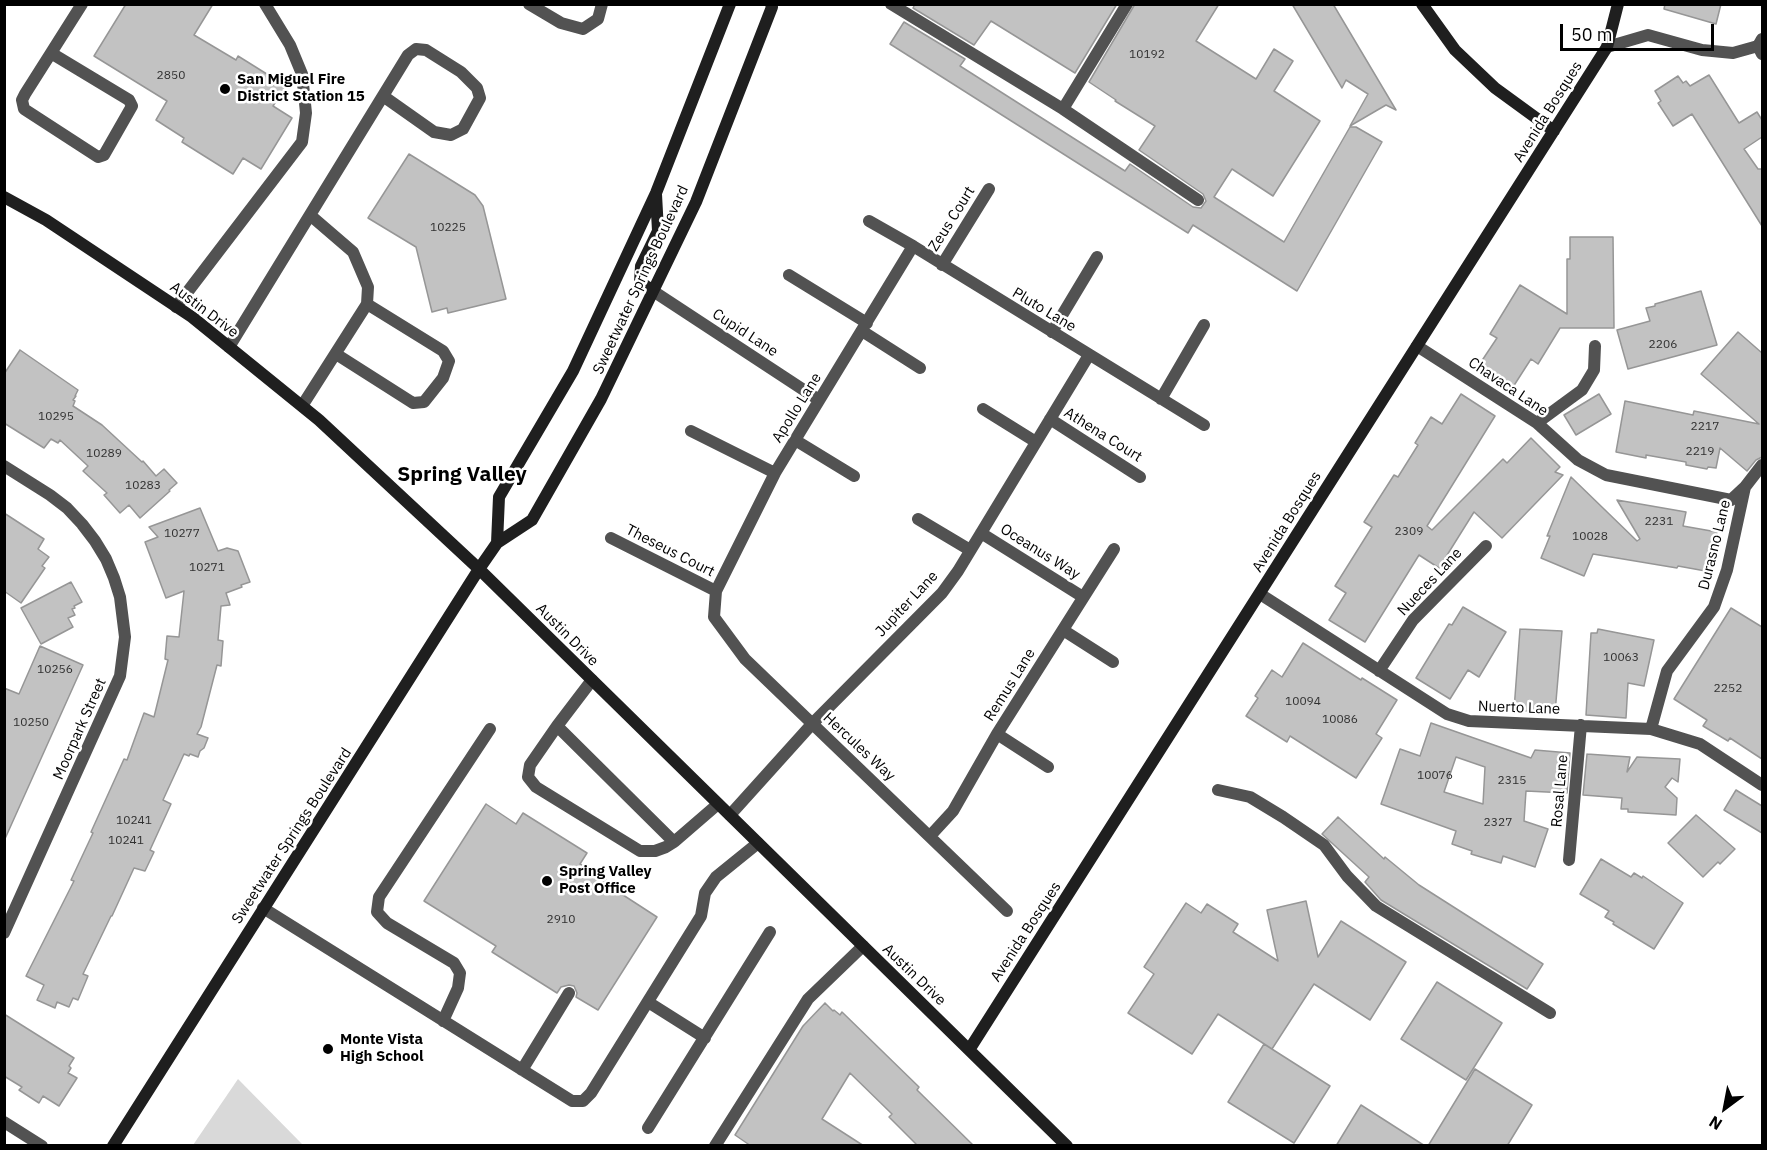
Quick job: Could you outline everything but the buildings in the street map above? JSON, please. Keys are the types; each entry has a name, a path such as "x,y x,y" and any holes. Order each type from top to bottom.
{"main road":[{"name":"Sweetwater Springs Boulevard","path":"497,543 499,497 573,371 656,193 730,4"},
{"name":"Sweetwater Springs Boulevard","path":"113,1146 479,569 497,543 532,520 601,399 696,202 772,7 771,4"},
{"path":"1422,4 1463,58 1495,88 1554,131"},
{"name":"Avenida Bosques","path":"969,1050 1607,47 1618,4"},
{"path":"653,291 640,282 641,266 658,231 656,193"},
{"name":"Austin Drive","path":"4,197 46,220 176,307 230,347 319,420 479,569 1067,1146"}],"street":[{"path":"51,53 129,100 132,105 104,155 98,157 24,109 22,100 25,94 82,4"},
{"path":"176,307 302,142 306,113 302,74 290,45 266,4"},
{"path":"529,4 561,23 583,29 598,19 602,4"},
{"path":"891,4 1063,109 1198,200"},
{"path":"1063,109 1127,4"},
{"path":"1607,47 1648,35 1702,50 1733,53 1761,47"},
{"path":"230,347 310,215 408,55 416,50 426,50 461,72 477,88 480,98 463,129 450,135 434,132 383,96"},
{"name":"Zeus Court","path":"942,265 989,189"},
{"path":"302,406 367,304 368,287 354,252 310,215"},
{"name":"Pluto Lane","path":"869,221 914,246 1204,425"},
{"name":"Apollo Lane","path":"716,591 775,473 914,246"},
{"path":"1052,332 1096,257"},
{"path":"789,274 920,368"},
{"name":"Cupid Lane","path":"653,291 819,400"},
{"path":"336,354 412,403 424,402 443,378 448,361 443,351 367,304"},
{"path":"1161,399 1204,325"},
{"name":"Chavaca Lane","path":"1417,346 1537,423 1578,460 1606,475 1731,500 1745,487"},
{"path":"1537,423 1582,390 1594,370 1595,346"},
{"name":"Jupiter Lane","path":"730,815 812,724 942,593 1089,355"},
{"path":"983,409 1036,442"},
{"name":"Athena Court","path":"1050,419 1140,477"},
{"path":"690,431 775,473"},
{"path":"795,440 854,476"},
{"name":"Durasno Lane","path":"1651,729 1667,670 1714,607 1727,570 1745,487 1762,465"},
{"name":"Moorpark Street","path":"4,466 67,508 95,541 114,578 124,617 125,637 120,676 4,933"},
{"path":"918,519 970,550"},
{"name":"Oceanus Way","path":"981,533 1083,597"},
{"name":"Theseus Court","path":"611,538 716,591"},
{"name":"Nueces Lane","path":"1379,671 1413,620 1485,546"},
{"name":"Remus Lane","path":"930,836 953,811 997,734 1114,549"},
{"name":"Hercules Way","path":"716,591 714,617 745,659 1007,911"},
{"name":"Nuerto Lane","path":"1260,594 1447,714 1469,721 1651,729 1700,744 1762,785"},
{"path":"1063,630 1113,662"},
{"path":"592,680 530,765 528,777 536,787 640,851 666,847 718,804"},
{"name":"Rosal Lane","path":"1569,860 1581,725"},
{"path":"557,726 674,842"},
{"path":"444,1020 458,988 460,973 454,963 387,922 377,912 380,897 490,729"},
{"path":"997,734 1048,767"},
{"path":"1218,790 1250,797 1283,817 1324,845 1347,876 1376,906 1550,1013"},
{"path":"263,908 572,1101 584,1101 591,1094 701,916 705,893 716,877 758,843"},
{"path":"648,1128 770,932"},
{"path":"715,1146 808,999 863,946"},
{"path":"522,1070 569,993"},
{"path":"648,1002 705,1038"},
{"path":"4,1122 42,1146"}],"shaded area":[{"path":"238,1079 303,1145 193,1145"}],"place":[{"name":"San Miguel Fire District Station 15","path":"225,89"},
{"name":"Spring Valley Post Office","path":"547,881"},
{"name":"Monte Vista High School","path":"328,1049"}],"district":[{"name":"Spring Valley","path":"462,475"}]}
